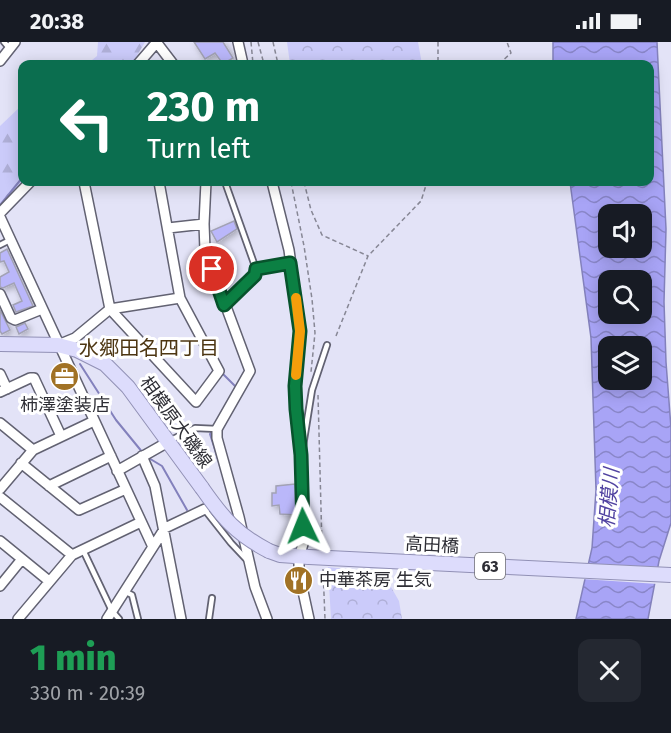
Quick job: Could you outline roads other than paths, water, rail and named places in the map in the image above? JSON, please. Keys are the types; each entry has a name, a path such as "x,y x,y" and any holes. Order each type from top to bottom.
{"main road":[{"name":"相模原大磯線","path":"0,344 58,345 88,355 112,370 128,387 233,527 247,539 269,551 279,555 304,557"},
{"name":"高田橋","path":"304,557 671,575"}],"street":[{"path":"238,42 242,60"},
{"path":"142,60 157,43 170,60"},
{"path":"0,61 10,44"},
{"path":"26,186 0,215 153,547"},
{"path":"85,186 110,309 196,402 219,370 180,298 160,186"},
{"path":"206,186 205,250 250,371 214,429 239,517 248,561 267,619"},
{"path":"273,186 289,250 300,331 295,386 301,455 304,557 299,573 309,619"},
{"path":"168,228 204,224"},
{"path":"0,294 11,318 15,320 42,309"},
{"path":"58,345 75,338 110,309 180,298"},
{"path":"0,374 3,390 34,378 61,436"},
{"path":"0,489 33,450 94,421"},
{"path":"2,427 33,450"},
{"path":"117,471 168,442"},
{"path":"146,454 165,528 181,619"},
{"path":"49,486 111,456"},
{"path":"21,463 80,510 126,489"},
{"path":"0,497 72,555"},
{"path":"110,615 165,528 205,509"},
{"path":"18,619 72,555 141,522"},
{"path":"0,541 49,581"},
{"path":"0,584 22,559"}],"lane":[{"path":"224,305 255,275 256,269 226,186"},
{"path":"0,245 10,240"},
{"path":"256,269 290,263"},
{"path":"301,455 312,390 327,345"},
{"path":"168,442 195,428 214,429"},
{"path":"205,509 248,561"},
{"path":"83,549 110,615 119,619"},
{"path":"126,592 132,595 138,619"},
{"path":"209,619 212,598"}],"water":[{"name":"相模川","path":"553,42 657,42 666,229 664,302 671,428 671,523 659,561 648,619 576,619 592,548 596,490 591,338 571,186 654,186 654,60 553,60"}],"waterway":[{"path":"144,50 150,42"},
{"path":"135,60 139,57"},
{"path":"0,205 18,183"},
{"path":"80,364 116,420 143,453"},
{"path":"222,373 236,387"},
{"path":"214,429 210,434 222,472"},
{"path":"147,457 162,466 187,510"}],"place":[{"name":"柿澤塗装店","path":"65,376"},
{"name":"中華茶房 生気","path":"298,580"}],"district":[{"name":"水郷田名四丁目","path":"149,348"}]}
